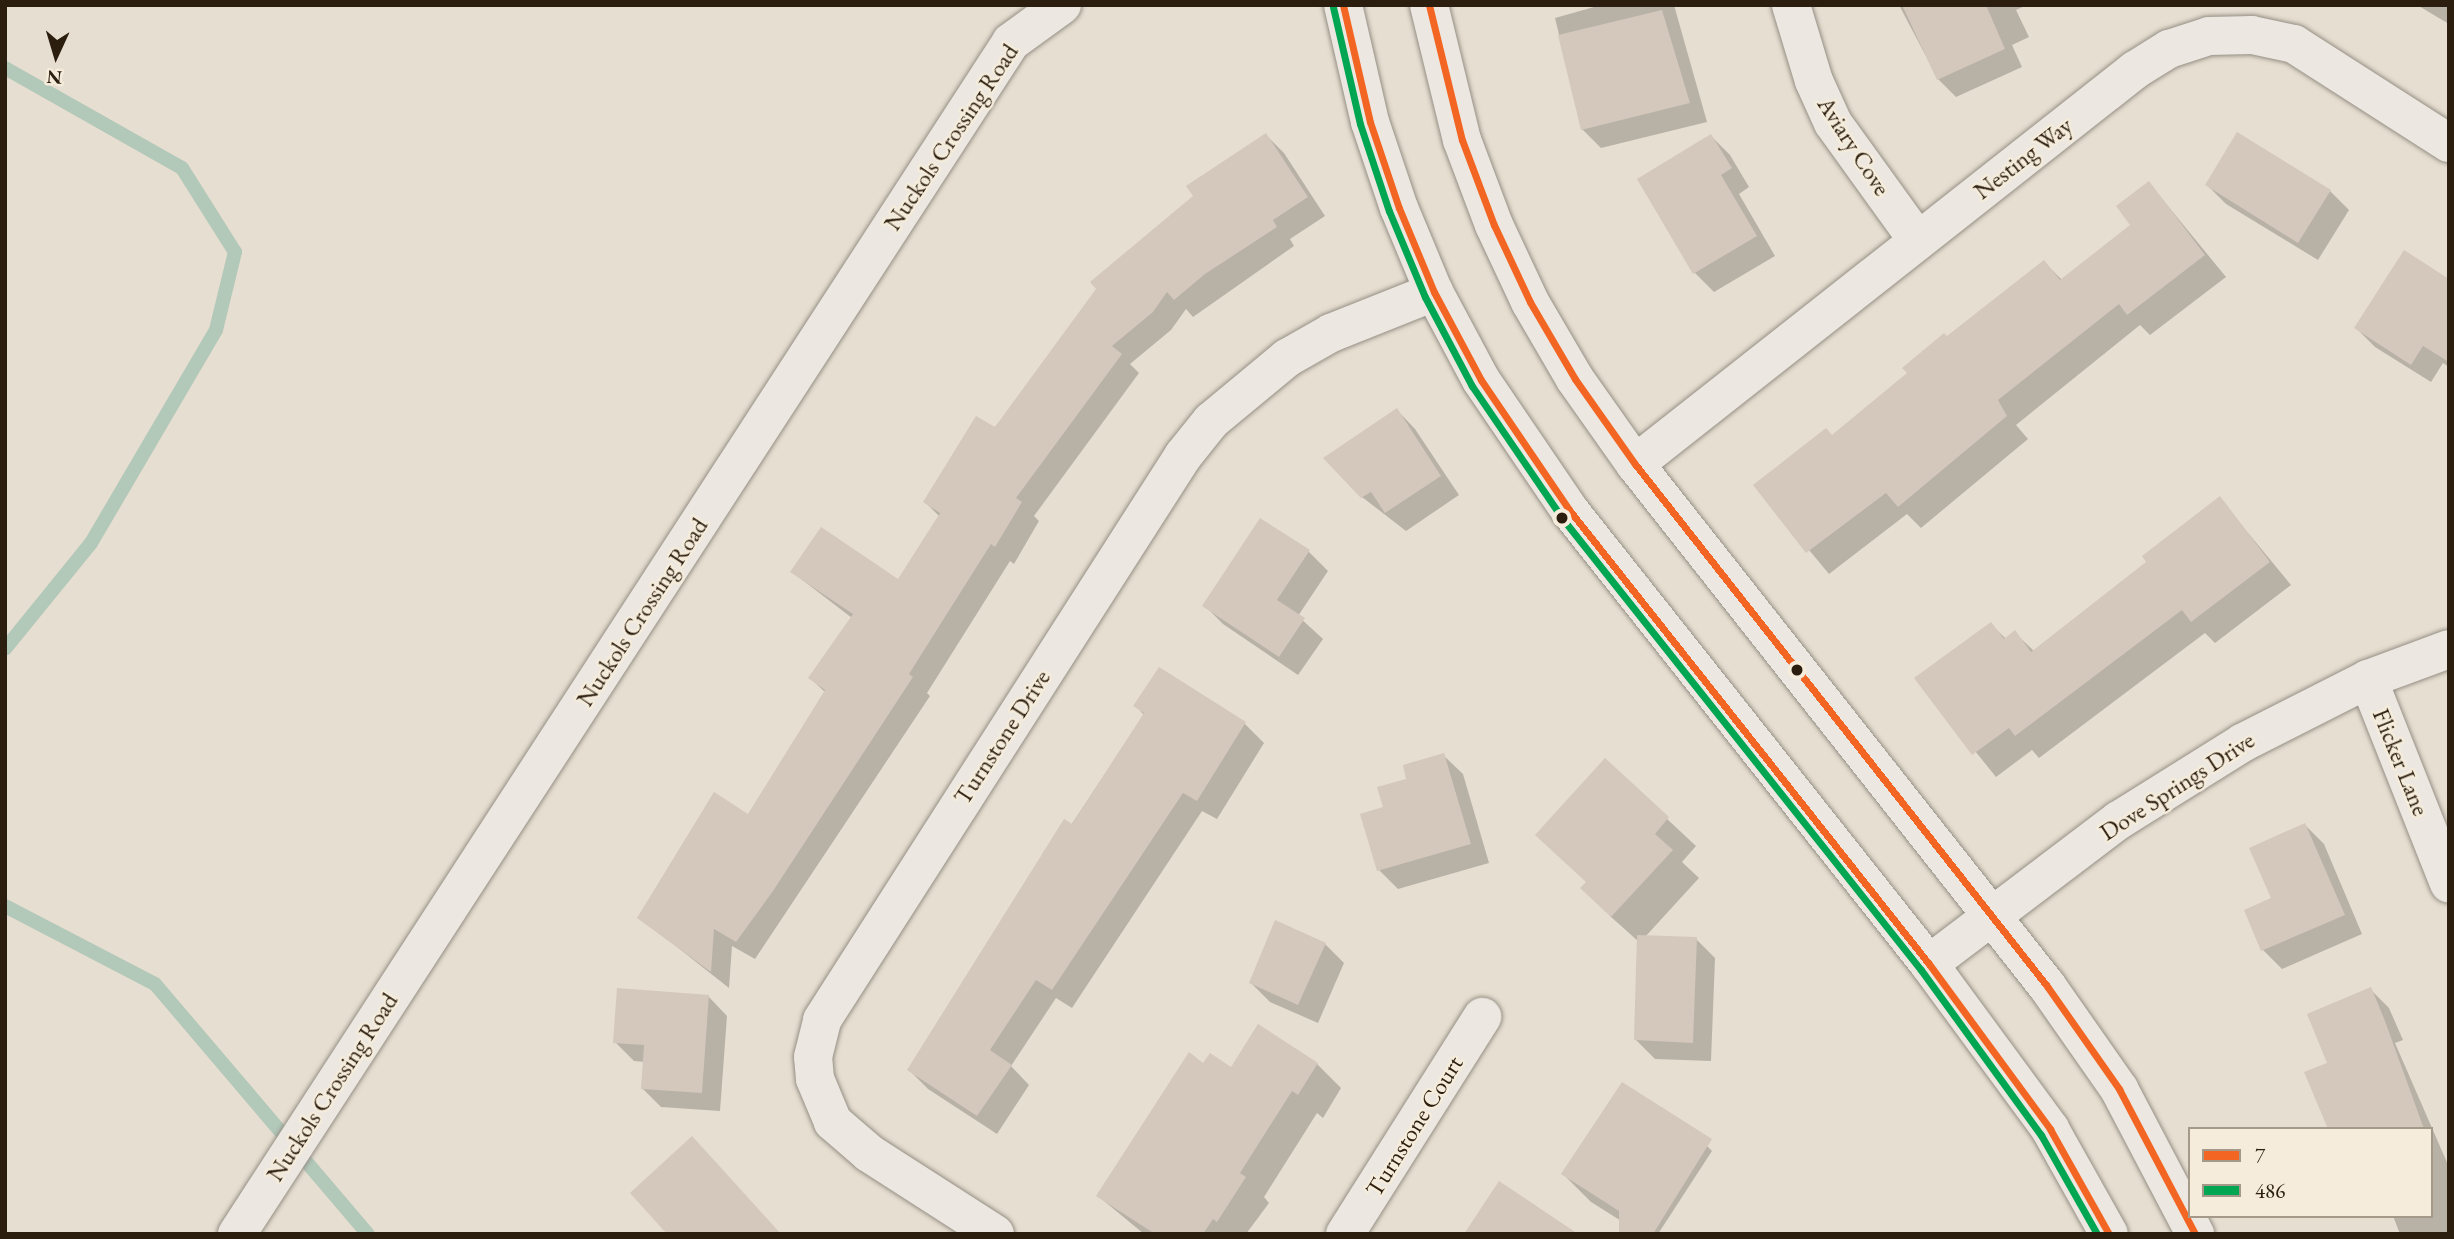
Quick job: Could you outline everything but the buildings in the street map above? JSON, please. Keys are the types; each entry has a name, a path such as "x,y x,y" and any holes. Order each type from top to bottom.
{"street":[{"path":"1011,42 1035,5"},
{"name":"Nuckols Crossing Road","path":"237,1234 1011,42 1062,5"},
{"path":"1343,5 1370,122 1399,208 1434,292 1481,380 1570,511 1929,964 2050,1129 2109,1234"},
{"path":"1429,5 1462,140 1494,225 1568,368 1635,464 1993,916 2119,1089 2196,1234"},
{"name":"Aviary Cove","path":"1791,5 1814,81 1833,123 1919,241"},
{"name":"Nesting Way","path":"1635,464 2135,70 2169,49 2209,36 2252,34 2294,44 2449,143"},
{"name":"Turnstone Drive","path":"995,1234 869,1153 833,1122 815,1079 813,1057 822,1020 1168,479 1211,421 1287,358 1331,333 1434,292"},
{"name":"Dove Springs Drive","path":"1929,964 2181,780 2274,726 2368,679 2449,649"},
{"name":"Flicker Lane","path":"2368,679 2449,884"},
{"name":"Turnstone Court","path":"1346,1234 1482,1017"}],"waterway":[{"path":"5,68 182,168 235,252 216,330 91,543 5,649"},
{"path":"5,906 155,984 368,1234"}],"transit line":[{"name":"7","path":"1343,5 1370,122 1399,208 1434,292 1481,380 1570,511 1929,964 2050,1129 2109,1234"},
{"name":"7","path":"1429,5 1462,140 1494,225 1530,302 1575,379 1635,464 2047,986 2119,1089 2195,1234"},
{"name":"486","path":"1333,7 1360,124 1389,211 1425,297 1472,386 1562,518 1921,970 2041,1135 2097,1234"}]}
